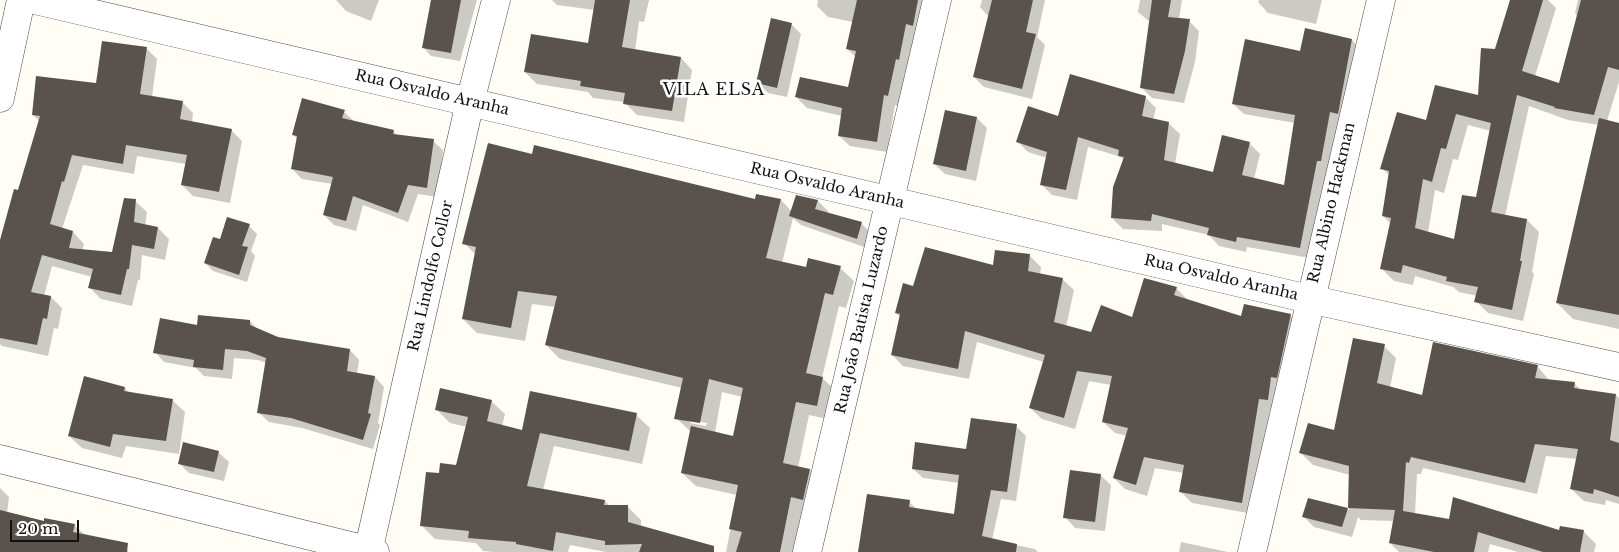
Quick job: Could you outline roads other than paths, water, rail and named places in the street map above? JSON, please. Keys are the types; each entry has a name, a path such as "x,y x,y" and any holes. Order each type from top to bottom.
{"street":[{"path":"0,98 21,0"},
{"name":"Rua Osvaldo Aranha","path":"35,0 1309,299 1619,367"},
{"name":"Rua Lindolfo Collor","path":"370,551 470,102 496,0"},
{"name":"Rua João Batista Luzardo","path":"807,552 937,0"},
{"name":"Rua Albino Hackman","path":"1252,552 1309,299 1381,0"},
{"path":"0,459 370,551"}],"district":[{"name":"VILA ELSA","path":"714,90"}]}
